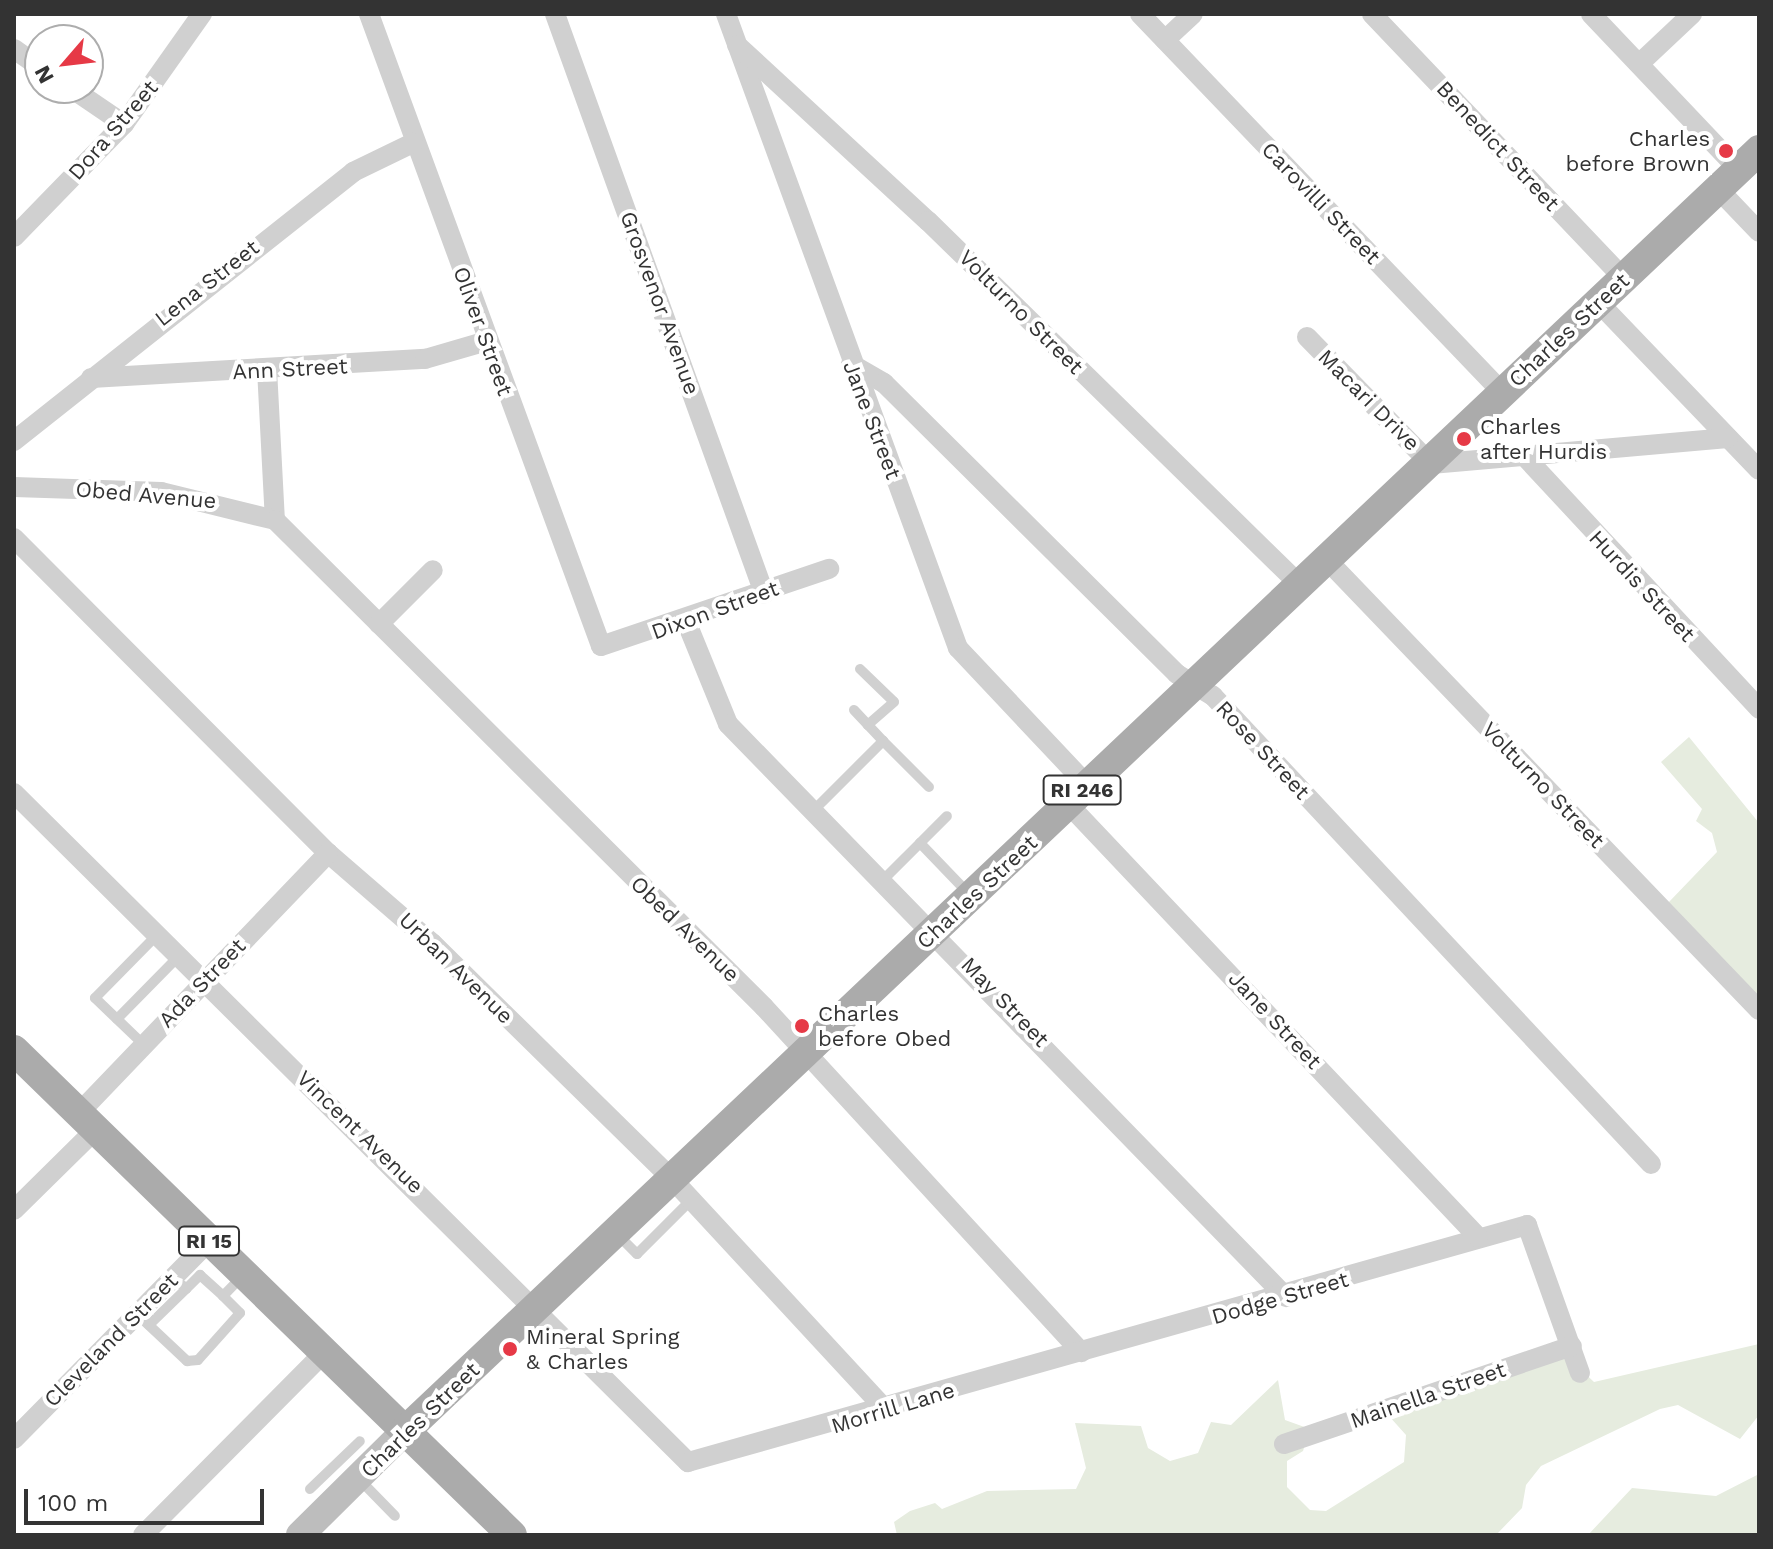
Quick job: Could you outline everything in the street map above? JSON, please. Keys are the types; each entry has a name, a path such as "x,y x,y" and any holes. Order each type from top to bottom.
{"main road":[{"name":"Charles Street","path":"306,1533 349,1476 405,1431 618,1235 660,1212 807,1053 1431,464 1502,392 1738,169"},
{"name":"RI 15","path":"14,1050 209,1241 233,1285 324,1353 512,1535"}],"street":[{"name":"Dora Street","path":"14,237 124,124 202,14"},
{"name":"Oliver Street","path":"369,14 413,143 601,646"},
{"name":"Grosvenor Avenue","path":"555,14 764,593"},
{"name":"Jane Street","path":"726,14 851,364 958,648 1078,795 1478,1237"},
{"name":"Carovilli Street","path":"1140,14 1502,392"},
{"path":"1165,40 1193,14"},
{"name":"Benedict Street","path":"1372,14 1624,279"},
{"path":"1591,14 1738,169 1759,232"},
{"path":"1639,64 1692,14"},
{"name":"Volturno Street","path":"736,44 928,221 1300,585"},
{"path":"95,104 124,124"},
{"name":"Lena Street","path":"14,441 353,172 413,143"},
{"path":"1599,303 1759,470"},
{"name":"Macari Drive","path":"1307,337 1431,464"},
{"name":"Ann Street","path":"91,378 425,359 487,341"},
{"name":"Rose Street","path":"851,364 884,383 1195,684 1651,1164"},
{"path":"267,369 275,520"},
{"path":"1431,464 1528,460 1728,438"},
{"name":"Hurdis Street","path":"1528,460 1759,709"},
{"name":"Obed Avenue","path":"14,487 161,492 275,520 807,1053 1081,1352"},
{"name":"Urban Avenue","path":"14,538 328,853 432,943 683,1190 886,1410"},
{"name":"Volturno Street","path":"1327,560 1759,1010"},
{"name":"Dixon Street","path":"601,646 686,621 829,569"},
{"path":"379,624 433,570"},
{"name":"May Street","path":"686,621 723,717 936,930 1286,1297"},
{"name":"Vincent Avenue","path":"14,793 539,1306 683,1459 705,1462"},
{"name":"Ada Street","path":"14,1210 86,1123 144,1045 328,853"},
{"name":"Dodge Street","path":"1081,1352 1286,1297 1478,1237 1533,1229 1572,1346"},
{"name":"Cleveland Street","path":"14,1439 180,1283 209,1241"},
{"path":"1572,1346 1580,1373"},
{"name":"Mainella Street","path":"1284,1444 1572,1346"},
{"name":"Morrill Lane","path":"705,1462 1081,1352"},
{"path":"143,1535 324,1353"}],"lane":[{"path":"860,669 894,702 868,725"},
{"path":"854,710 929,787"},
{"path":"814,810 883,741"},
{"path":"884,879 947,816"},
{"path":"920,843 971,897"},
{"path":"144,1045 95,998 157,935"},
{"path":"117,1019 179,956"},
{"path":"143,1319 187,1361 198,1360 240,1313 233,1285 200,1275 180,1283"},
{"path":"349,1476 360,1441"},
{"path":"310,1489 349,1476"},
{"path":"349,1476 395,1516"}],"shaded area":[{"path":"1689,737 1759,823 1759,1008 1668,903 1717,852 1712,833 1696,821 1702,809 1661,762"},
{"path":"1759,1344 1759,1415 1740,1439 1678,1405 1660,1409 1541,1466 1526,1485 1522,1508 1496,1535 897,1535 894,1522 910,1511 935,1503 942,1509 987,1491 1076,1489 1086,1468 1075,1423 1141,1426 1148,1448 1170,1461 1198,1453 1211,1422 1231,1425 1278,1380 1285,1420 1310,1429 1303,1451 1287,1461 1287,1487 1310,1510 1326,1511 1404,1462 1406,1435 1380,1406 1560,1350 1594,1382"},
{"path":"1759,1474 1759,1535 1588,1535 1632,1488 1716,1496"}],"place":[{"name":"Charles before Brown","path":"1726,151"},
{"name":"Charles after Hurdis","path":"1464,439"},
{"name":"Charles before Obed","path":"802,1026"},
{"name":"Mineral Spring & Charles","path":"510,1349"}]}
